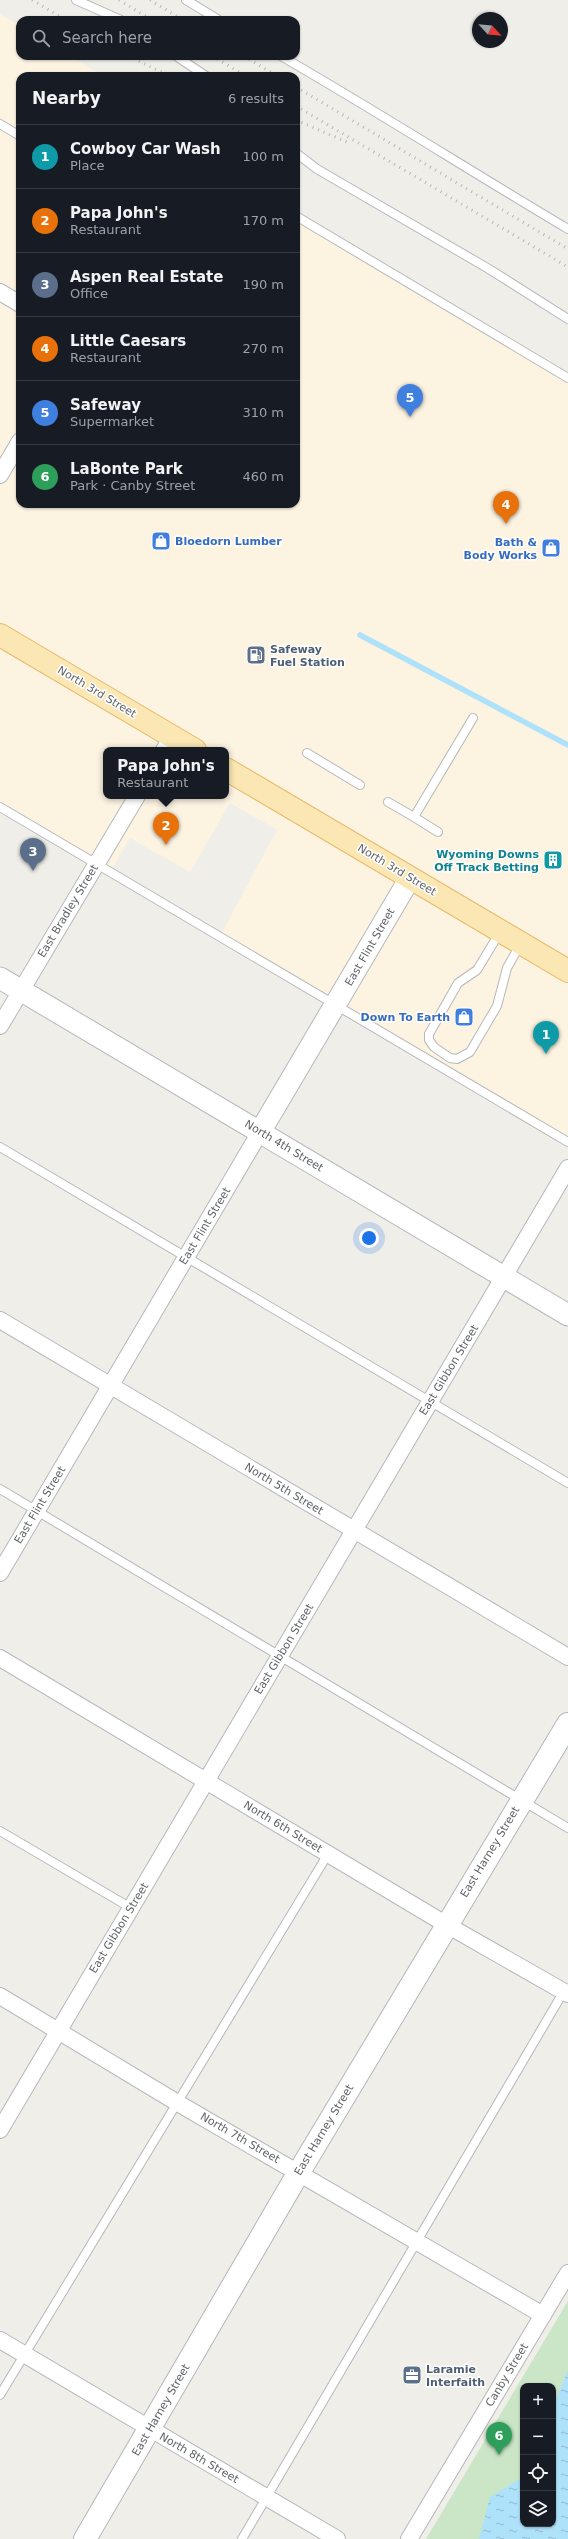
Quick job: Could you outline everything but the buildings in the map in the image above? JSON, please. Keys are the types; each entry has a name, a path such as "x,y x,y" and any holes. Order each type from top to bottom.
{"main road":[{"name":"North 3rd Street","path":"0,635 168,743 183,747"},
{"name":"North 3rd Street","path":"229,771 568,971"},
{"name":"East Harney Street","path":"85,2539 299,2172 520,1800 568,1724"}],"street":[{"path":"0,292 16,302"},
{"path":"2,468 16,447"},
{"name":"East Bradley Street","path":"0,1026 135,799"},
{"name":"East Flint Street","path":"0,1573 410,878"},
{"name":"North 4th Street","path":"0,978 568,1315"},
{"name":"East Gibbon Street","path":"0,2130 568,1168"},
{"name":"North 5th Street","path":"0,1320 568,1657"},
{"name":"North 6th Street","path":"0,1658 446,1924 566,1993"},
{"name":"North 7th Street","path":"0,1996 176,2102 543,2315"},
{"name":"Canby Street","path":"409,2539 568,2273"},
{"name":"North 8th Street","path":"0,2340 337,2539"}],"lane":[{"path":"76,0 112,16"},
{"path":"186,0 212,16"},
{"path":"182,60 200,72"},
{"path":"288,60 387,117 450,158 568,229"},
{"path":"0,124 16,134"},
{"path":"300,156 316,168 490,269 568,319"},
{"path":"300,218 568,378"},
{"path":"414,817 473,718"},
{"path":"307,753 360,785"},
{"path":"388,802 438,832"},
{"path":"0,807 568,1142"},
{"path":"500,931 477,970 458,982 429,1034 429,1040 434,1047 450,1058 457,1059 470,1052 497,1006 507,968 521,943"},
{"path":"0,1147 429,1403 568,1483"},
{"path":"0,1489 568,1828"},
{"path":"0,1831 131,1908"},
{"path":"0,2395 176,2102 328,1854"},
{"path":"242,2539 417,2241 566,1993"}],"shaded area":[{"path":"0,14 16,24 16,60 77,60 96,72 16,72 16,508 300,508 300,218 568,378 568,1142 220,936 277,830 230,803 190,872 130,838 110,872 0,807"}],"green space":[{"path":"568,2301 568,2539 426,2539"}],"water":[{"path":"568,2370 568,2539 479,2539 490,2497 520,2479 520,2527 556,2527 556,2400"}],"waterway":[{"path":"360,635 568,745"}],"railway":[{"path":"32,0 59,16"},
{"path":"119,0 145,16"},
{"path":"150,0 176,16"},
{"path":"136,60 162,72"},
{"path":"219,60 239,72"},
{"path":"251,60 270,72"},
{"path":"300,89 568,249"},
{"path":"300,108 568,267"},
{"path":"300,122 347,142"}],"place":[{"name":"Safeway","path":"410,417"},
{"name":"Little Caesars","path":"506,524"},
{"name":"Bloedorn Lumber","path":"161,541"},
{"name":"Bath & Body Works","path":"551,548"},
{"name":"Safeway Fuel Station","path":"256,655"},
{"name":"Papa John's","path":"166,845"},
{"name":"Wyoming Downs Off Track Betting","path":"553,860"},
{"name":"Aspen Real Estate","path":"33,871"},
{"name":"Down To Earth","path":"464,1017"},
{"name":"Cowboy Car Wash","path":"546,1054"},
{"name":"Laramie Interfaith","path":"412,2375"},
{"name":"LaBonte Park","path":"499,2455"}]}
